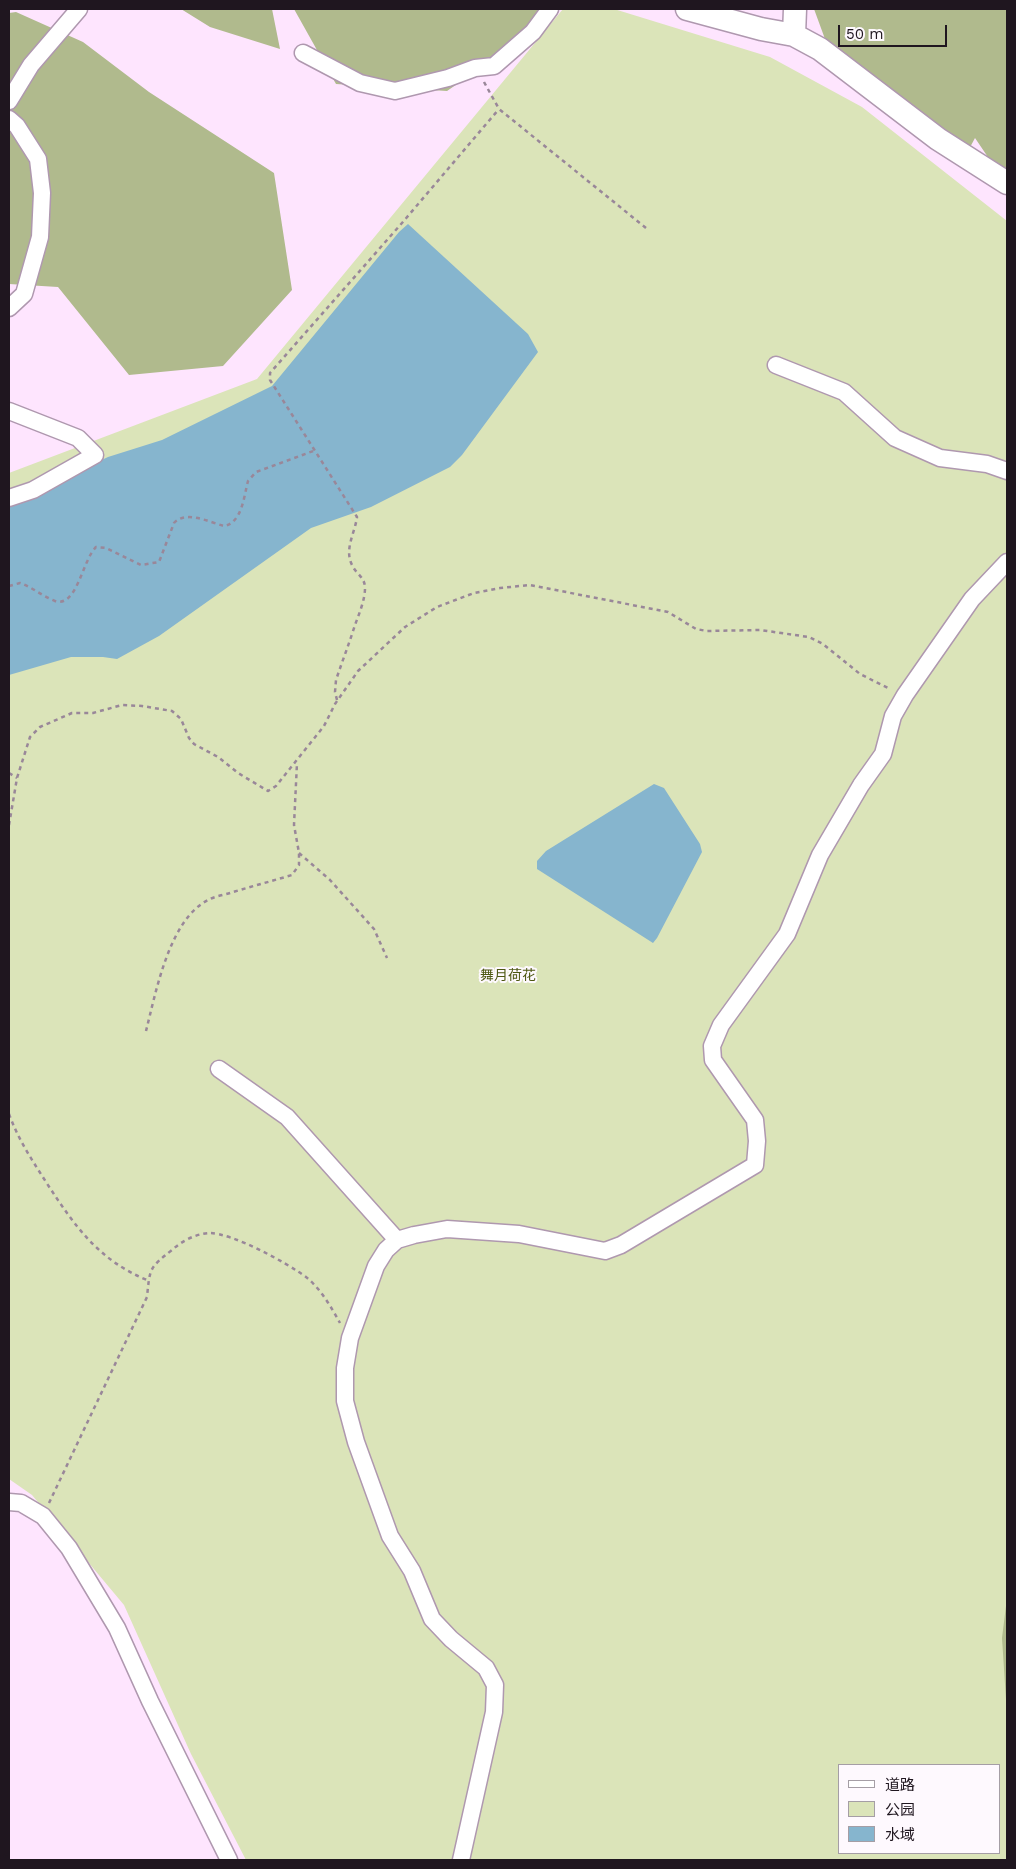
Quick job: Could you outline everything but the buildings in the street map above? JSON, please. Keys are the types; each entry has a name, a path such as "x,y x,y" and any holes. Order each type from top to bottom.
{"street":[{"path":"9,101 31,65 79,9"},
{"path":"303,53 360,83 395,91 448,78 475,68 494,66 533,32 550,9"},
{"path":"686,9 761,29 794,35 820,49 938,140 1007,183"},
{"path":"794,35 795,9"},
{"path":"9,119 17,126 38,159 42,193 40,236 24,294 9,308"},
{"path":"776,365 844,392 895,438 940,458 987,464 1007,471"},
{"path":"9,411 78,438 95,455 33,490 9,498"},
{"path":"462,1860 494,1712 495,1685 486,1668 451,1639 432,1619 412,1571 390,1536 356,1442 345,1401 345,1368 350,1338 376,1266 386,1250 397,1240 447,1229 519,1234 605,1251 621,1245 755,1165 757,1141 755,1120 713,1060 712,1046 721,1025 787,934 820,855 861,785 883,754 893,716 905,695 972,599 1007,562"},
{"path":"219,1069 287,1117 397,1240"},
{"path":"9,1502 21,1503 43,1516 69,1548 117,1628 150,1701 230,1860"}],"path":[{"path":"475,68 499,109 646,228"},
{"path":"337,701 335,692 336,680 362,605 365,588 363,579 352,566 349,554 349,545 357,517 270,380 270,373 499,109"},
{"path":"9,586 20,583 57,602 65,601 71,596 90,554 96,548 106,548 141,565 159,562 174,523 177,520 190,516 224,526 229,525 234,522 238,515 250,476 256,472 316,450"},
{"path":"9,825 17,778 30,737 40,727 72,713 92,713 122,706 142,706 172,710 181,719 189,738 194,744 218,757 268,791 276,786 324,726 337,701 358,671 405,627 437,607 474,594 500,588 530,585 668,612 696,629 701,630 760,630 809,637 823,644 860,674 905,695"},
{"path":"146,1032 153,1001 171,946 189,914 208,900 292,875 298,865 299,853 294,825 297,761"},
{"path":"9,773 17,778"},
{"path":"299,853 330,880 368,921 374,929 387,958"},
{"path":"9,1114 29,1156 74,1224 103,1254 129,1272 147,1280"},
{"path":"43,1516 147,1297 147,1280 152,1266 178,1244 194,1236 211,1233 261,1250 307,1278 324,1296 350,1338"}],"green space":[{"path":"181,9 272,9 280,49 210,27"},
{"path":"294,9 541,9 520,41 447,91 336,84"},
{"name":"舞月荷花","path":"563,9 614,9 770,57 862,107 1007,221 1007,1860 246,1860 191,1754 124,1605 32,1495 9,1479 9,473 257,379"},
{"path":"814,9 1007,9 1007,174 994,166 975,138 968,151 825,39"},
{"path":"16,12 83,42 149,92 274,173 292,290 223,366 129,375 58,287 9,284 9,13"},
{"path":"1007,1598 1007,1715 1002,1638"}],"water":[{"path":"408,224 528,334 538,352 462,455 450,467 371,507 311,528 159,636 117,659 71,657 9,675 9,504 108,457 162,440 272,386 399,232"},
{"path":"654,784 664,788 700,844 702,852 653,943 537,869 537,861 546,851"}]}
